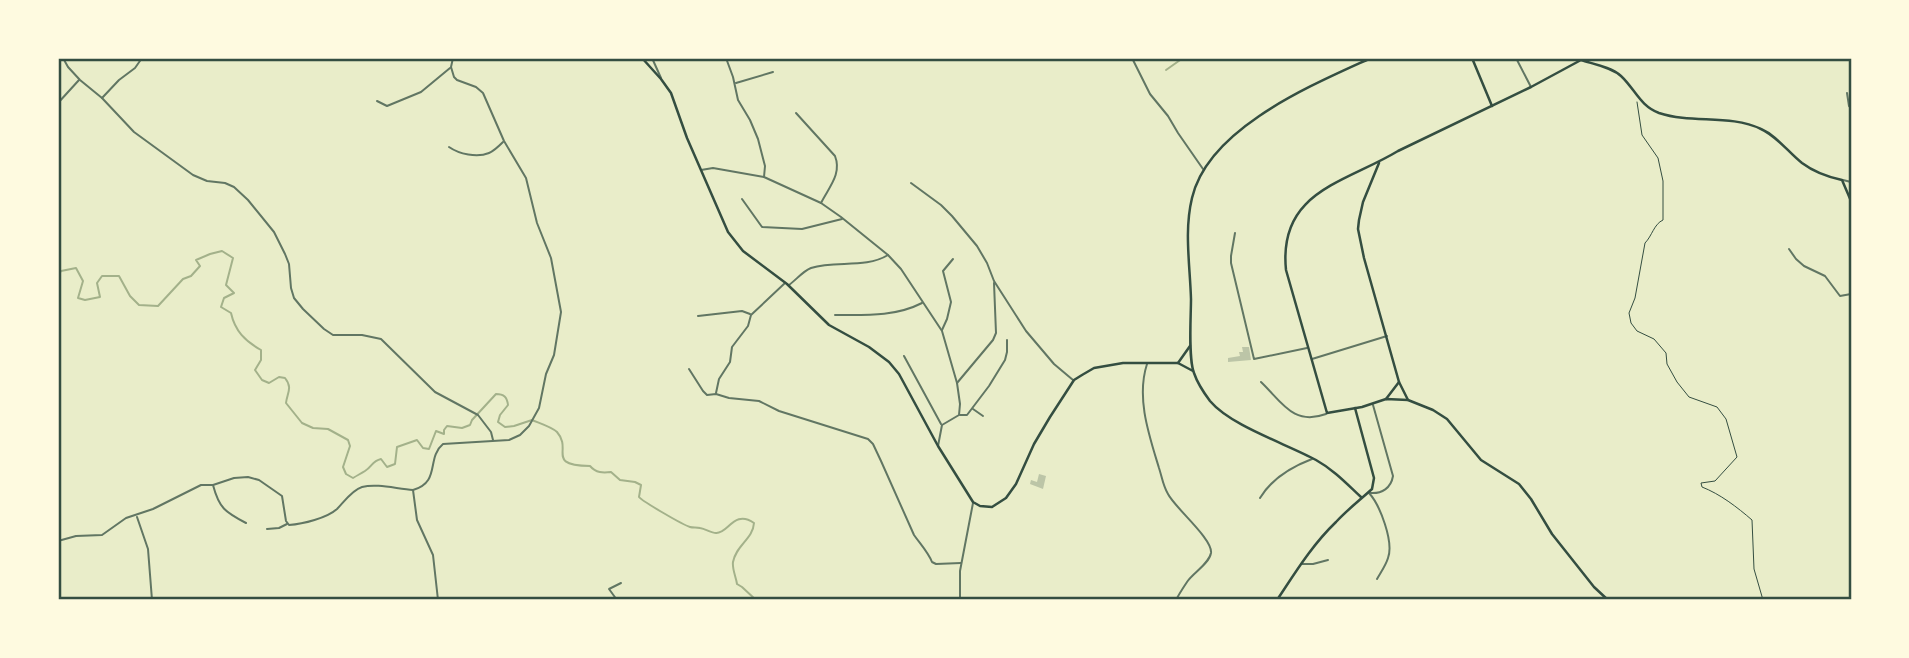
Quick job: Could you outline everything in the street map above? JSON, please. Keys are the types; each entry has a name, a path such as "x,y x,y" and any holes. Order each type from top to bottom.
{"main road":[{"path":"642,58 661,79 675,102 700,170 732,239 755,261 787,284 829,325 869,347 889,362 973,502 980,506 992,508 1006,498 1016,484 1034,444 1074,380 1094,368 1108,364 1178,363 1193,371"},
{"path":"1361,497 1336,473 1313,458 1268,438 1211,402 1193,371 1188,229 1192,197 1203,169 1229,140 1288,97 1371,58"},
{"path":"1472,58 1492,106"},
{"path":"1608,600 1594,587 1552,534 1519,484 1481,460 1447,419 1408,400 1386,399 1327,413 1286,270 1284,255 1292,223 1312,196 1328,186 1379,163 1581,60 1616,72 1646,106 1658,113 1760,128 1809,168 1842,180 1851,201"},
{"path":"1379,163 1363,202 1358,229 1399,382 1408,400"},
{"path":"1178,363 1192,344"},
{"path":"1386,399 1399,382"},
{"path":"1277,600 1300,564 1334,523 1372,489 1374,478 1355,408"}],"street":[{"path":"63,58 80,80 102,98 129,128 185,170 203,179 234,187 248,200 274,232 285,254 294,298 324,329 338,335 362,335 381,339 435,392 478,415 491,432 493,441"},
{"path":"102,98 115,83 135,68 142,58"},
{"path":"267,529 326,516 362,487 414,490 422,487 430,478 436,453 443,444 515,438 533,421 541,401 546,374 557,344 561,312 551,258 536,219 526,178 504,141 483,93 457,80 452,74 453,58"},
{"path":"652,58 661,79"},
{"path":"726,58 738,100 758,139 765,166 764,177"},
{"path":"1132,58 1153,98 1203,169"},
{"path":"1516,58 1531,87"},
{"path":"377,102 387,106 421,92 451,67"},
{"path":"735,83 773,72"},
{"path":"58,103 80,80"},
{"path":"1847,93 1851,108"},
{"path":"796,113 837,160 834,179 821,204"},
{"path":"449,147 463,154 485,155 504,141"},
{"path":"700,170 713,168 764,177 821,204 843,218 888,255 901,269 942,331 957,383 959,415"},
{"path":"1842,180 1851,182"},
{"path":"911,183 953,216 982,254 994,281 996,333 957,383"},
{"path":"743,199 762,227 802,229 843,218"},
{"path":"1235,233 1231,263 1254,359 1308,348"},
{"path":"1789,249 1804,266 1825,276 1840,296 1851,295"},
{"path":"716,394 719,379 730,362 732,347 748,326 751,314 787,284 810,269 866,263 888,255"},
{"path":"942,331 950,302 943,271 953,259"},
{"path":"994,281 1026,331 1054,364 1074,380"},
{"path":"835,315 878,314 904,310 923,302"},
{"path":"698,316 742,311 751,314"},
{"path":"1311,360 1387,336"},
{"path":"942,425 973,409 1004,360 1007,340"},
{"path":"904,356 942,425 938,446"},
{"path":"1148,363 1144,382 1144,407 1150,439 1166,491 1208,542 1211,551 1209,559 1186,582 1176,600"},
{"path":"689,369 703,391 709,395 759,401 779,411 868,439 873,444 914,535 928,551 932,562 961,563"},
{"path":"1261,382 1295,416 1306,418 1327,413"},
{"path":"1368,493 1388,488 1393,477 1373,404"},
{"path":"973,409 983,416"},
{"path":"1259,498 1282,473 1313,458"},
{"path":"58,541 102,535 122,520 137,516 197,486 213,485 241,477 257,479 283,498 287,524"},
{"path":"213,485 222,509 246,523"},
{"path":"414,490 417,520 433,555 438,600"},
{"path":"1368,493 1375,499 1390,544 1390,556 1377,579"},
{"path":"960,600 961,563 973,502"},
{"path":"137,516 148,549 152,600"},
{"path":"1300,564 1313,564 1328,559"},
{"path":"617,600 609,589 621,583"},
{"path":"1237,600 1262,600"}],"path":[{"path":"1636,96 1642,135 1658,158 1663,181 1663,220 1658,222 1645,243 1635,298 1629,313 1631,323 1637,331 1654,339 1666,353 1667,364 1689,397 1717,407 1726,419 1737,457 1714,481 1701,483 1702,487 1716,492 1752,520 1754,569 1763,600"}],"building":[{"path":"1242,347 1249,347 1251,360 1228,362 1228,358 1240,356"},
{"path":"1039,474 1046,476 1043,489 1030,484 1031,480 1037,482"}],"waterway":[{"path":"1166,70 1183,58"},
{"path":"58,276 61,271 76,268 83,281 78,298 85,300 100,297 97,283 102,276 119,276 130,296 139,305 158,306 183,279 191,276 200,266 196,260 222,251 233,258 226,285 234,293 224,298 221,307 231,313 242,335 261,350 261,360 255,370 262,380 269,383 279,377 285,378 289,388 286,403 302,423 313,428 328,429 348,440 350,446 343,467 346,474 353,478 381,459 387,467 395,464 397,447 417,440 423,448 429,449 436,431 444,434 447,426 462,428 470,425 496,394 501,395 506,398 508,405 498,422 505,427 532,420 552,428 561,439 564,460 568,463 590,466 600,472 611,472 620,480 641,485 639,497 686,525 716,533 736,520 747,519 754,523 751,533 737,551 733,565 737,584 756,600"},
{"path":"58,281 58,289"}]}
